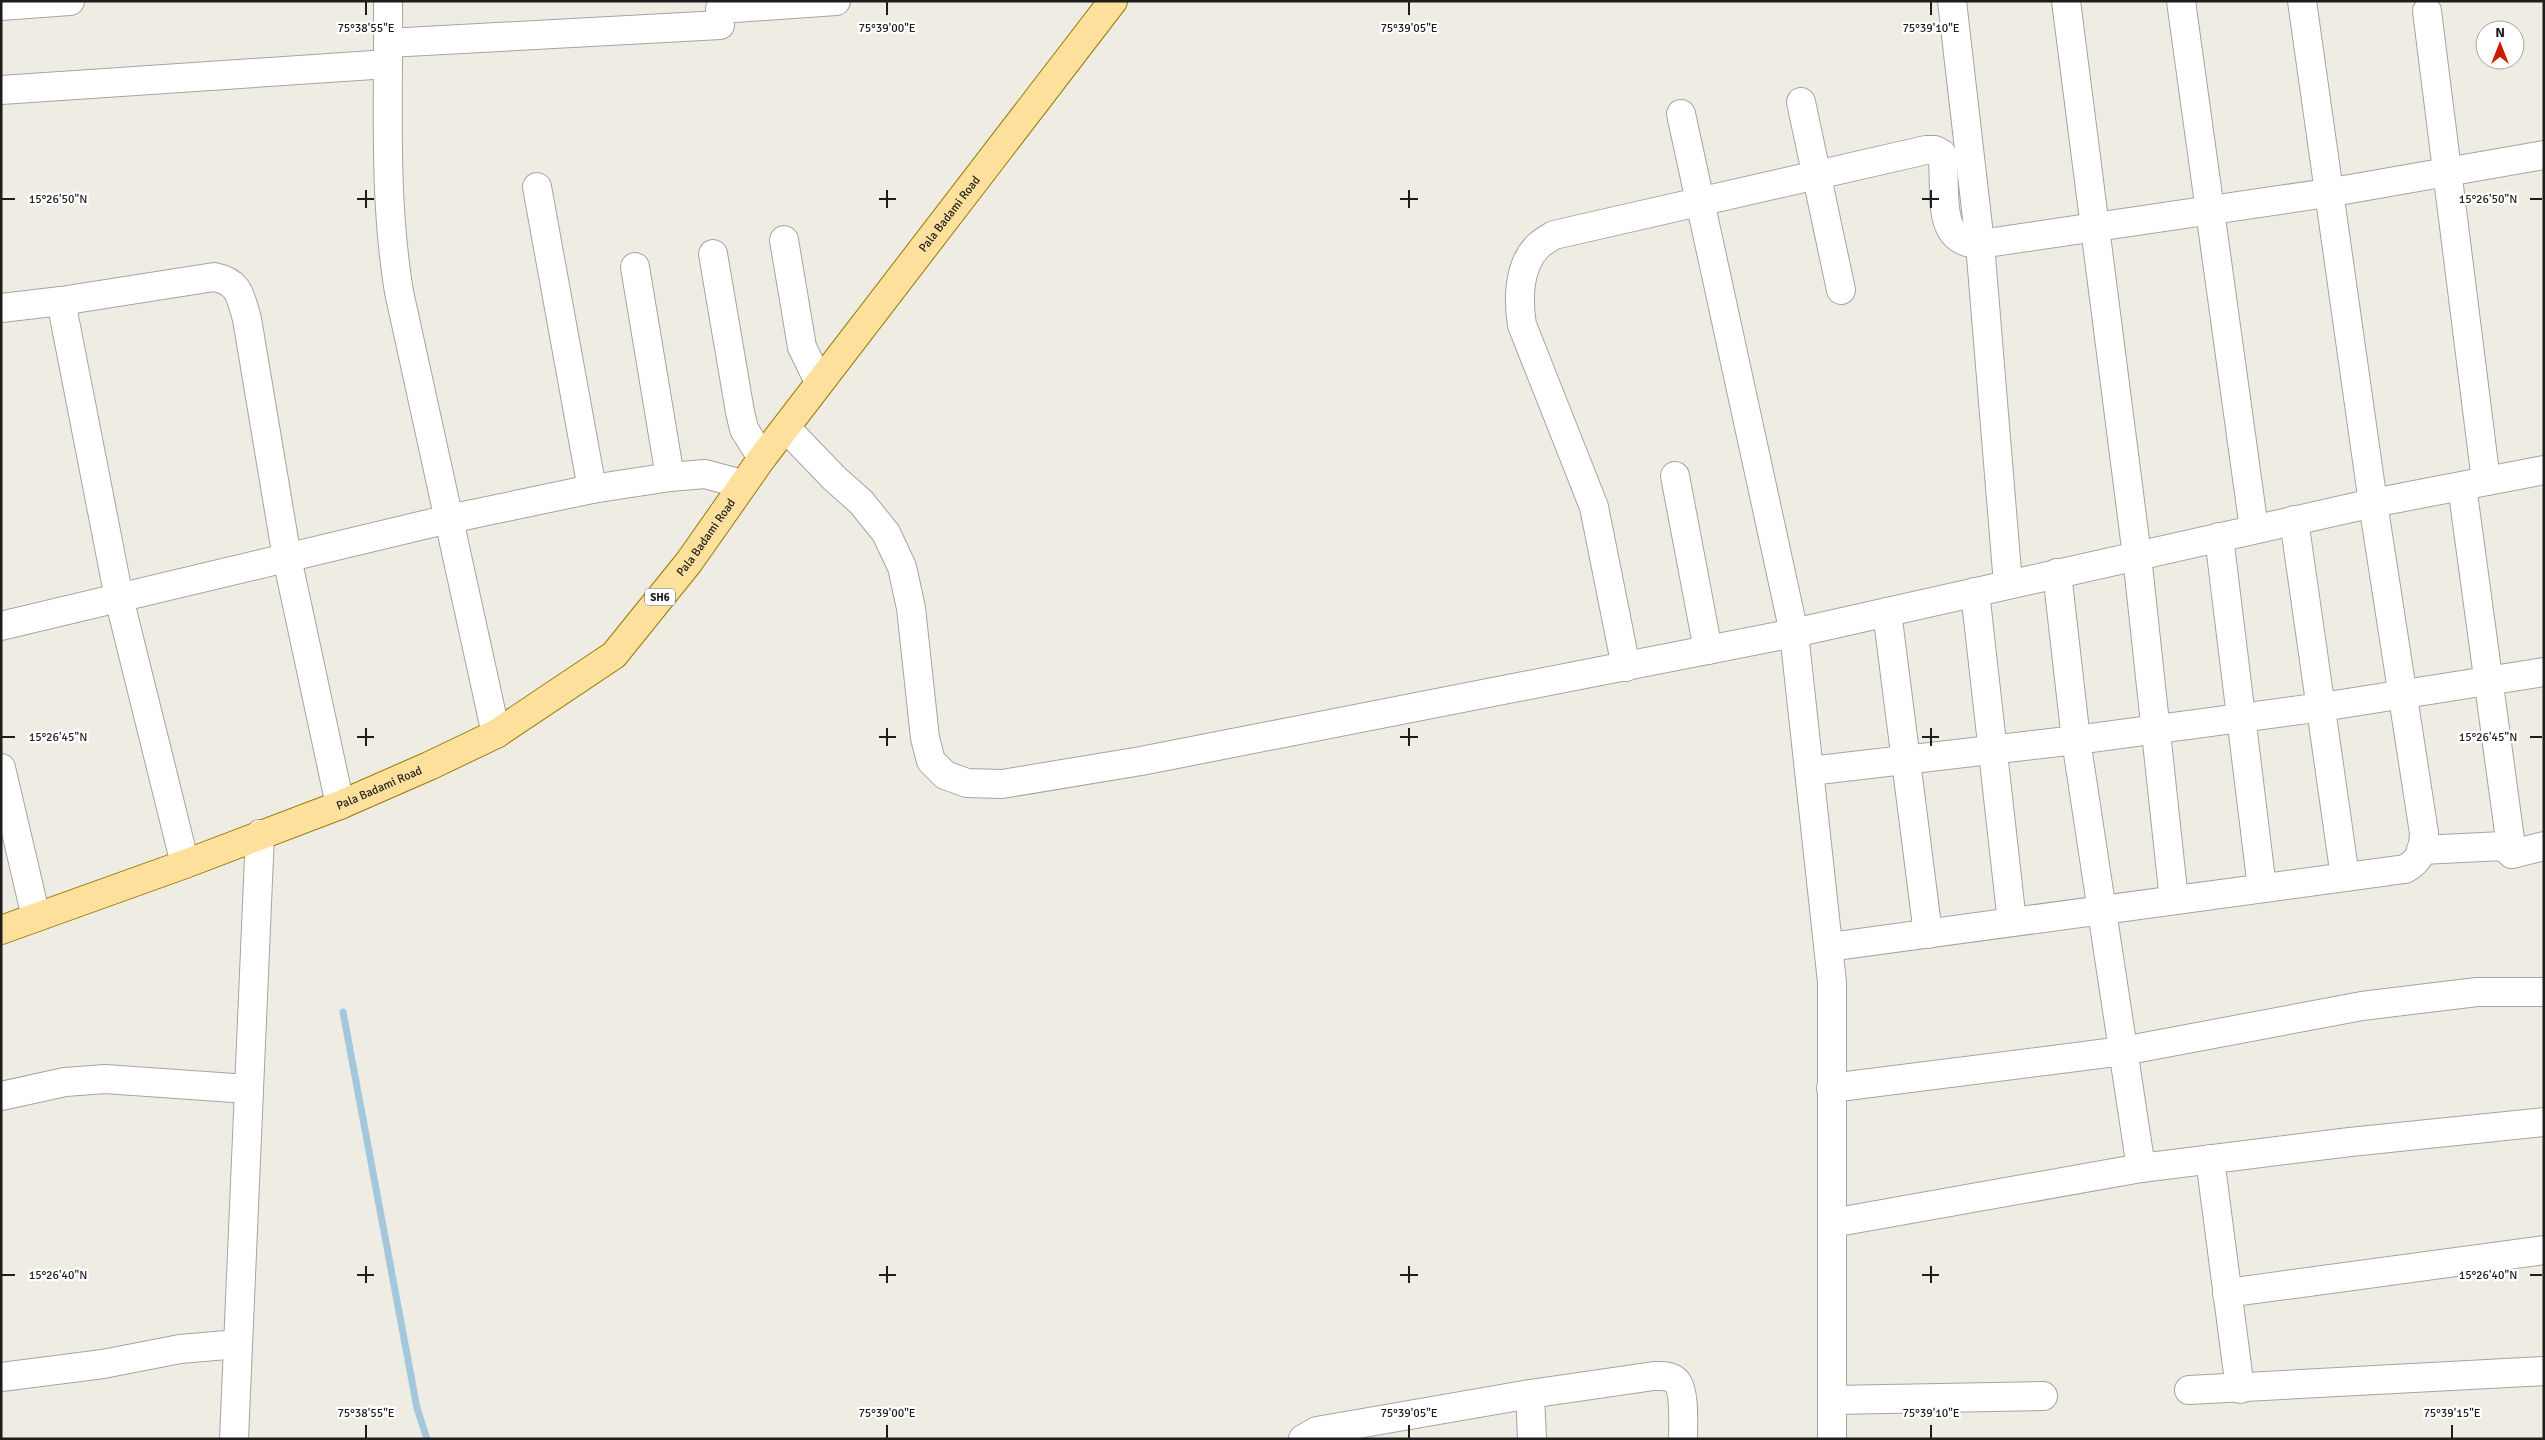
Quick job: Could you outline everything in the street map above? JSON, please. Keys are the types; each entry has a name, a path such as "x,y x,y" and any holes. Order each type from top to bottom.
{"main road":[{"name":"Pala Badami Road","path":"1,930 185,864 340,805 496,734 614,655 689,562 742,484 1110,2"}],"street":[{"path":"1,6 70,1"},
{"path":"388,1 386,159 391,243 496,734"},
{"path":"1,90 388,54 720,17 836,1"},
{"path":"1952,1 1980,244 2008,584"},
{"path":"2066,1 2137,556 2174,900"},
{"path":"2181,1 2254,529"},
{"path":"1829,947 2405,869 2415,863 2422,851 2424,833 2372,503 2302,1"},
{"path":"2427,11 2447,172 2489,680 2512,854"},
{"path":"1801,102 1841,290"},
{"path":"1681,114 1794,633 1810,771 1832,982 1832,1439"},
{"path":"1626,667 1594,507 1522,325 1519,308 1520,288 1527,263 1538,246 1554,235 1576,228 1700,203 1926,150 1935,150 1942,154 1946,212 1953,234 1961,242 1980,244 2328,193 2544,155"},
{"path":"537,187 592,490"},
{"path":"784,240 802,347 819,382"},
{"path":"713,254 744,430 762,458"},
{"path":"635,267 670,477"},
{"path":"1,308 61,301 200,278 214,277 229,280 238,290 247,320 287,558 340,805"},
{"path":"61,301 119,598 185,864"},
{"path":"786,428 834,478 862,502 886,533 902,567 911,608 925,738 931,761 945,775 967,783 1002,784 1140,761 1794,633 2372,503 2544,470"},
{"path":"1,626 449,519 592,490 670,477 705,474 742,484"},
{"path":"1675,476 1708,650"},
{"path":"2294,520 2345,877"},
{"path":"2219,537 2262,888"},
{"path":"2057,573 2076,740 2141,1168"},
{"path":"1975,592 2012,922"},
{"path":"1887,612 1928,934"},
{"path":"1810,771 1993,752 2322,707 2544,672"},
{"path":"1,768 36,917"},
{"path":"234,1439 260,834"},
{"path":"2422,851 2503,846 2512,854"},
{"path":"2512,854 2544,846"},
{"path":"1831,1088 2123,1051 2362,1006 2477,992 2544,992"},
{"path":"1,1096 65,1082 105,1079 248,1089"},
{"path":"1832,1223 2141,1168 2350,1142 2544,1122"},
{"path":"2210,1159 2240,1389"},
{"path":"2227,1293 2544,1250"},
{"path":"1,1377 103,1364 180,1349 238,1344"},
{"path":"2189,1390 2240,1389 2544,1371"},
{"path":"1303,1439 1318,1431 1530,1394 1654,1376 1668,1376 1677,1382 1681,1393 1683,1439"},
{"path":"1530,1394 1532,1439"},
{"path":"1832,1400 2043,1396"}],"waterway":[{"path":"343,1012 417,1408 427,1439"}]}
